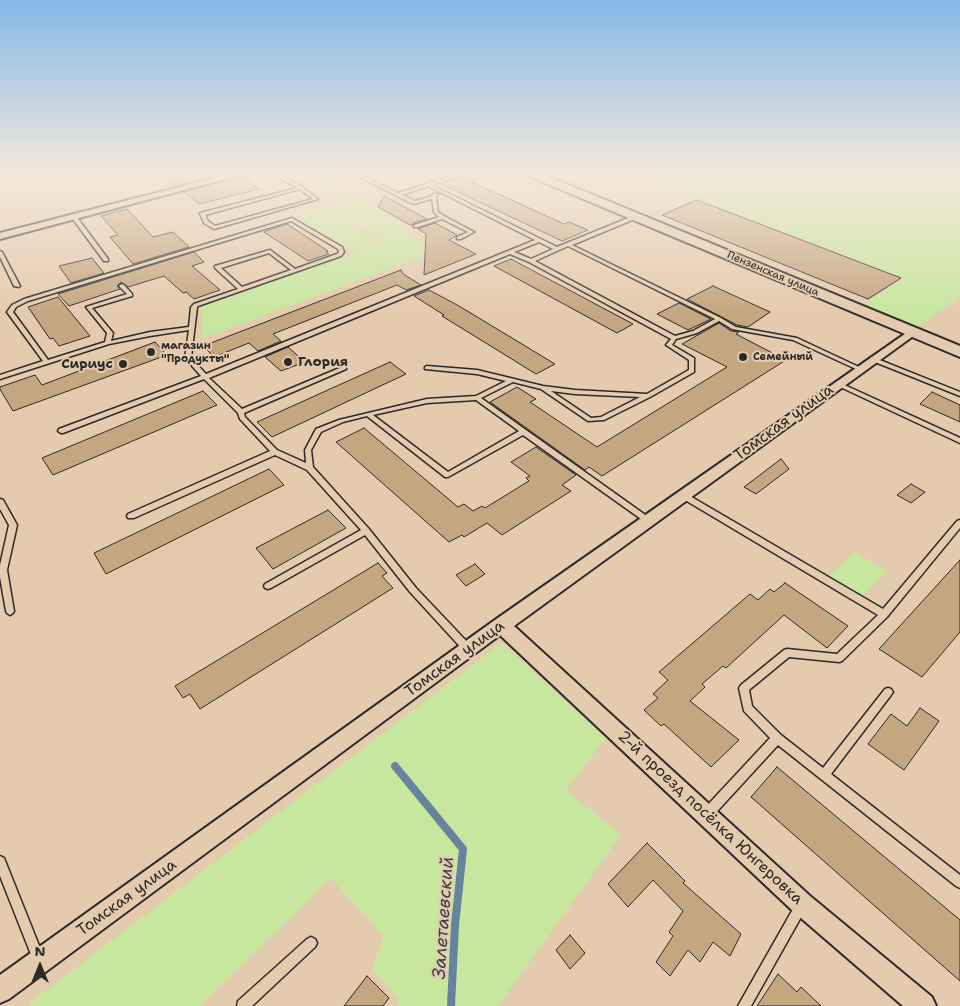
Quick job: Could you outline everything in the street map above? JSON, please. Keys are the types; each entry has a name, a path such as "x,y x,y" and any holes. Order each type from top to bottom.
{"street":[{"path":"0,236 63,220"},
{"name":"Пензенская улица","path":"642,220 960,352"},
{"name":"Томская улица","path":"0,990 501,625 865,363 912,332"},
{"name":"2-й проезд посёлка Юнгеровка","path":"501,625 802,904 923,1006"}],"lane":[{"path":"76,220 106,260"},
{"path":"205,220 214,228 243,220"},
{"path":"47,362 10,312 14,306 26,300 112,276 289,220"},
{"path":"294,220 340,248 342,252 339,255 196,305 194,307 188,358 241,412 242,418 275,452 310,468 366,531 413,590 468,649"},
{"path":"416,226 433,220"},
{"path":"448,220 472,232 459,238"},
{"path":"498,220 557,249"},
{"path":"531,261 628,220"},
{"path":"61,431 206,377 538,240"},
{"path":"569,244 734,328 795,339 960,394"},
{"path":"241,289 217,268 270,251 294,270"},
{"path":"0,252 17,286"},
{"path":"510,252 531,261 674,338"},
{"path":"108,343 110,333 89,307 130,295 122,286"},
{"path":"543,388 590,420 602,419 692,371 692,359 669,345 674,338 695,332 719,319"},
{"path":"0,377 108,343 192,328"},
{"path":"241,412 344,368"},
{"path":"427,368 478,372 543,388 575,392 648,396"},
{"path":"310,468 308,450 318,431 341,421 427,401 477,398 512,380"},
{"path":"838,384 960,441"},
{"path":"477,398 648,521"},
{"path":"368,414 448,476 522,432"},
{"path":"131,516 275,452"},
{"path":"682,496 884,614"},
{"path":"0,502 13,525 3,570 10,611"},
{"path":"960,523 884,614 838,658 787,653 744,688 747,708 777,738 960,882"},
{"path":"268,586 366,531"},
{"path":"824,774 888,692"},
{"path":"707,814 777,738"},
{"path":"0,862 40,962"},
{"path":"744,1006 802,904"},
{"path":"243,1006 311,943"}],"green space":[{"path":"303,220 398,220 403,223 406,234 438,251 201,339 202,307 384,241 352,222 322,232"},
{"path":"751,220 960,220 960,298 916,328 861,306 904,278"},
{"path":"349,224 379,241 352,251 323,233"},
{"path":"855,551 887,572 861,597 829,576"},
{"path":"501,643 606,738 566,790 621,835 498,1006 399,1006 398,1000 372,968 384,937 331,878 200,1006 29,1006 30,1003"}],"building":[{"path":"105,220 137,220 153,237 173,232 189,247 133,264 110,237 118,235"},
{"path":"401,220 424,220 413,223 412,226"},
{"path":"517,220 555,220 564,224 569,222 588,230 562,241"},
{"path":"674,220 749,220 901,278 868,299"},
{"path":"435,223 457,235 449,240 476,254 424,275 426,234 418,229"},
{"path":"287,224 328,251 326,252 329,254 308,261 264,232"},
{"path":"194,252 204,262 192,266 220,290 194,299 186,292 183,293 164,276 128,287 121,282 117,286 120,289 69,306 58,294"},
{"path":"92,258 104,273 71,283 59,266"},
{"path":"511,259 633,324 617,333 494,266"},
{"path":"401,270 403,274 421,285 406,290 397,285 273,334 281,341 258,351 249,343 214,357 203,346"},
{"path":"713,286 770,312 748,327 737,325 687,299"},
{"path":"429,290 555,364 536,374 442,316 444,315 414,296"},
{"path":"58,297 90,336 59,346 53,338 50,339 28,307"},
{"path":"679,303 711,319 688,330 657,314"},
{"path":"719,323 731,331 739,332 736,334 786,360 602,476 589,467 585,470 490,402 517,387 536,399 530,402 597,447 727,367 682,344"},
{"path":"155,342 167,355 13,411 0,389 0,387 35,375 42,385"},
{"name":"Глория","path":"288,347 305,362 281,371 265,357"},
{"path":"390,362 406,374 272,437 257,422"},
{"path":"203,391 217,405 53,475 42,458"},
{"path":"932,392 960,405 960,422 920,404"},
{"path":"364,428 458,507 464,504 473,511 482,506 485,508 529,481 526,478 530,476 511,462 536,447 576,475 562,485 571,491 502,535 487,523 464,537 462,535 449,542 336,442"},
{"path":"781,459 789,469 756,494 744,487"},
{"path":"269,469 284,485 106,574 94,553"},
{"path":"911,484 925,492 911,503 897,495"},
{"path":"328,510 346,528 273,569 256,548"},
{"path":"960,560 960,632 922,677 879,649"},
{"path":"378,563 387,573 382,576 393,588 200,709 190,694 183,698 175,686"},
{"path":"475,564 485,574 466,586 456,575"},
{"path":"785,583 848,626 827,648 784,615 726,668 723,666 702,684 705,687 690,701 739,740 711,767 664,724 661,726 644,710 658,698 653,694 668,680 659,672 750,594 758,600 770,589 774,592"},
{"path":"920,708 939,721 904,770 868,744 891,714 907,726"},
{"path":"777,767 960,920 960,981 751,797"},
{"path":"647,843 685,881 683,883 741,934 730,956 713,942 700,962 688,950 670,976 656,962 673,936 669,932 683,911 653,880 628,907 608,884"},
{"path":"570,935 585,953 570,969 556,950"},
{"path":"778,974 797,992 801,987 821,1006 757,1006"},
{"path":"367,976 389,998 383,1006 344,1006"}],"waterway":[{"name":"Залетаевский","path":"395,766 463,849 455,925 451,1006"}],"place":[{"name":"магазин \"Продукты\"","path":"151,352"},
{"name":"Семейный","path":"743,357"},
{"name":"Глория","path":"288,362"},
{"name":"Сириус","path":"123,364"}]}
